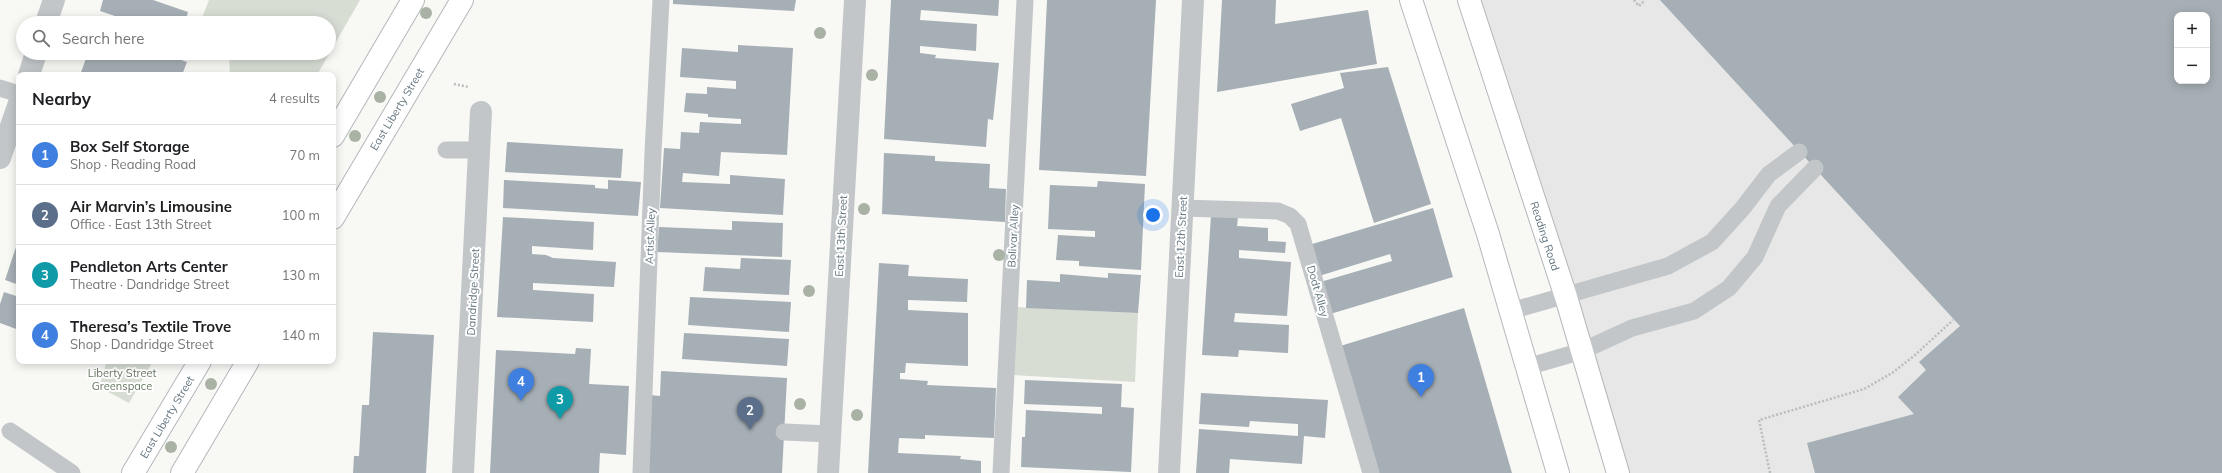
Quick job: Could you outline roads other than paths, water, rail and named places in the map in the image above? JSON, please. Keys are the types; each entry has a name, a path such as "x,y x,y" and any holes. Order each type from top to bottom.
{"main road":[{"path":"336,131 413,0"},
{"name":"East Liberty Street","path":"336,213 462,0"},
{"path":"1412,0 1488,234 1558,473"},
{"name":"Reading Road","path":"1468,0 1566,297 1618,473"},
{"name":"East Liberty Street","path":"134,473 198,364"},
{"path":"182,473 246,364"}],"street":[{"path":"48,16 54,0"},
{"name":"East 13th Street","path":"828,473 855,0"},
{"name":"East 12th Street","path":"1169,473 1193,0"},
{"path":"30,72 34,60"},
{"path":"0,158 16,112"},
{"name":"Dandridge Street","path":"463,473 481,112"}],"lane":[{"name":"Artist Alley","path":"641,473 646,425 653,152 661,0"},
{"name":"Bolivar Alley","path":"1001,473 1024,0"},
{"path":"0,88 16,93"},
{"path":"446,150 479,150"},
{"path":"1510,311 1566,297 1668,266 1712,242 1742,209 1769,174 1799,152"},
{"path":"1526,367 1582,351 1632,328 1694,311 1729,288 1755,257 1778,206 1815,168"},
{"name":"Dodt Alley","path":"1182,208 1278,211 1290,216 1298,224 1372,473"},
{"path":"10,431 72,473"},
{"path":"784,432 830,434"}],"place":[{"name":"Box Self Storage","path":"1421,397"},
{"name":"Theresa’s Textile Trove","path":"521,401"},
{"name":"Pendleton Arts Center","path":"560,419"},
{"name":"Air Marvin’s Limousine","path":"750,430"}],"park label":[{"name":"Liberty Street Greenspace","path":"122,379"}]}
